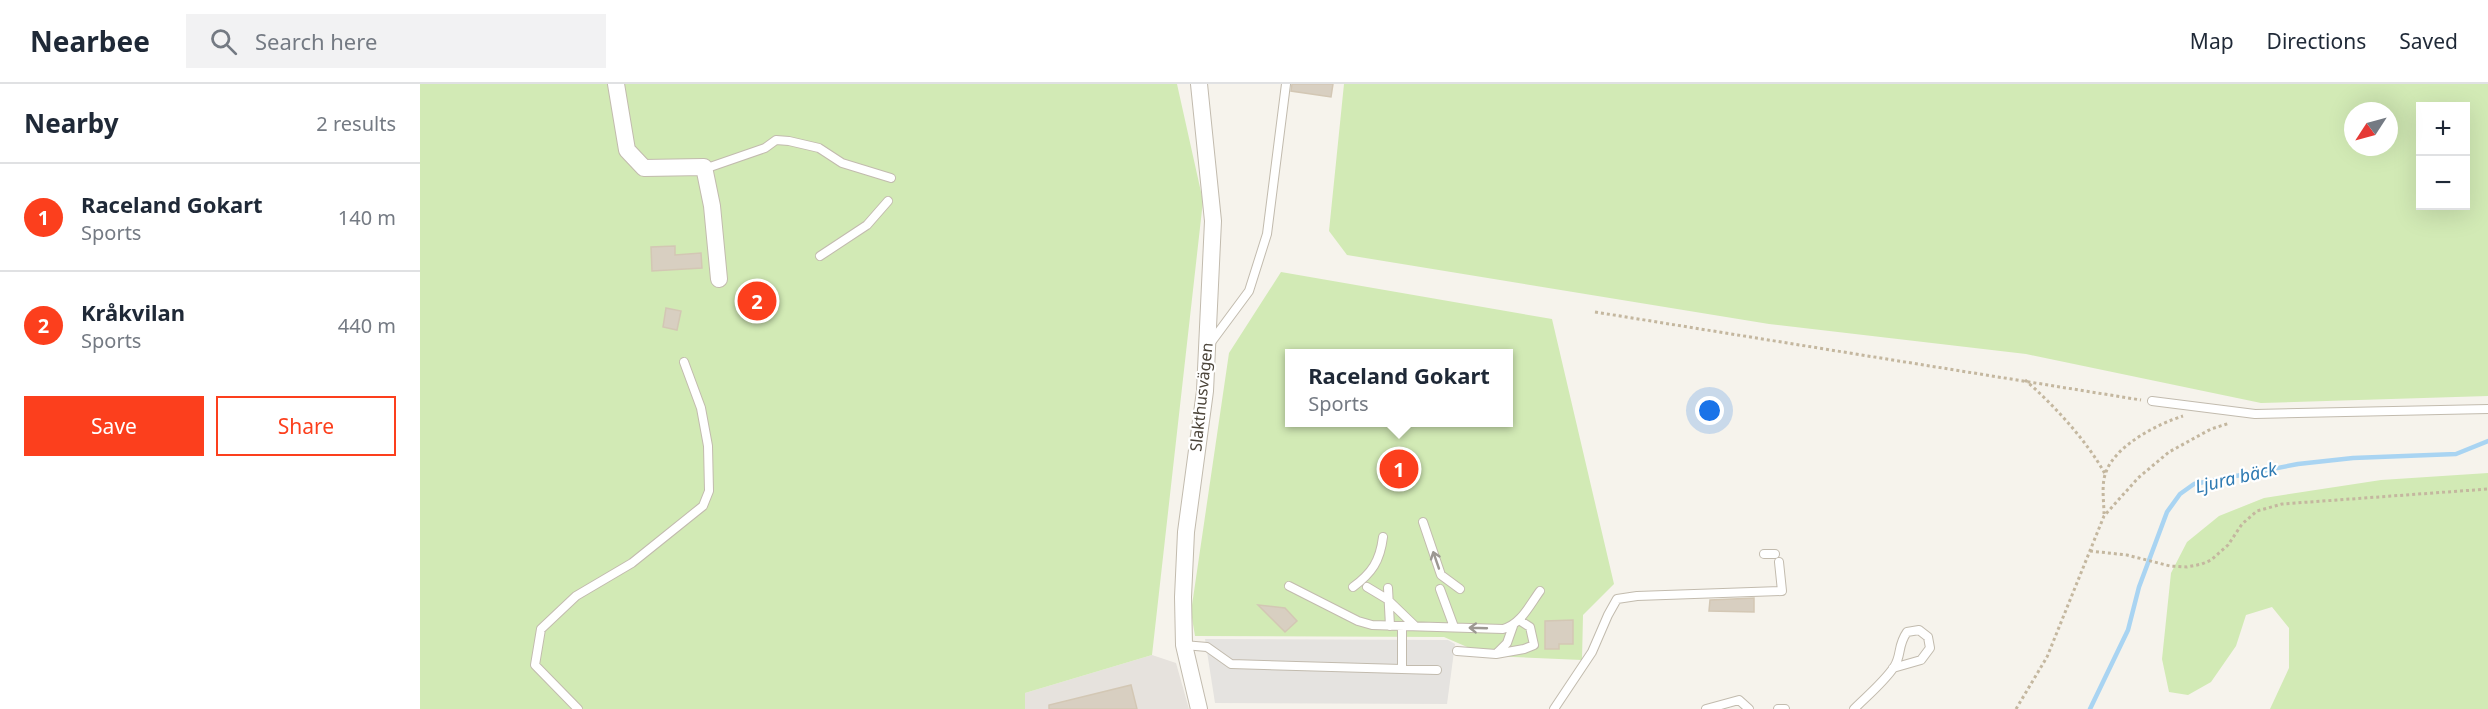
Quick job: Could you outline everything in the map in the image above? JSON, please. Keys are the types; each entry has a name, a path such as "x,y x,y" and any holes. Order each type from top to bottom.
{"street":[{"path":"616,84 627,150 644,168 704,167 712,206 719,279"},
{"name":"Slakthusvägen","path":"1199,84 1214,221 1205,391 1186,532 1184,645 1199,709"}],"lane":[{"path":"1207,348 1249,291 1267,234 1286,84"},
{"path":"704,167 765,148 776,140 819,148 842,163 891,178"},
{"path":"820,256 867,225 888,201"},
{"path":"578,709 535,665 541,629 576,596 632,563 703,507 709,491 708,446 701,408 684,362"},
{"path":"2151,401 2255,414 2488,409"},
{"path":"1423,522 1441,575 1460,589"},
{"path":"1353,587 1369,575 1381,552 1383,537"},
{"path":"1764,554 1775,554"},
{"path":"1554,709 1592,652 1617,599 1637,596 1782,591 1779,562"},
{"path":"1289,586 1358,621 1372,625 1503,629 1516,623 1530,627 1534,645 1496,654 1457,651"},
{"path":"1367,587 1388,599 1415,626"},
{"path":"1388,588 1390,626"},
{"path":"1440,589 1454,627"},
{"path":"1496,654 1507,643 1516,623 1540,591"},
{"path":"1402,626 1402,669"},
{"path":"1854,709 1893,668 1898,658 1900,643 1907,632 1919,630 1928,637 1930,648 1921,660 1893,668"},
{"path":"1184,645 1207,647 1231,664 1437,670"},
{"path":"1706,709 1738,700 1749,709"},
{"path":"1778,709 1782,707 1785,709"}],"path":[{"path":"1595,312 2151,401"},
{"path":"2025,380 2047,399 2094,454 2104,474 2104,516"},
{"path":"2104,474 2114,455 2132,442 2173,419 2207,409"},
{"path":"2016,709 2047,657 2104,516 2139,478 2169,452 2211,429 2255,414"},
{"path":"2090,551 2127,555 2170,566 2187,567 2211,560 2228,545 2242,524 2257,511 2282,504 2488,489"}],"shaded area":[{"path":"1205,639 1448,640 1455,644 1447,704 1215,703"},
{"path":"1152,655 1176,663 1189,709 1025,709 1025,693"}],"green space":[{"path":"420,84 1177,84 1203,201 1152,655 1025,693 1025,709 420,709"},
{"path":"1344,84 2488,84 2488,396 2261,403 2026,354 1769,324 1347,255 1329,231"},
{"path":"1281,272 1552,319 1614,584 1583,615 1582,660 1488,656 1444,637 1195,636 1191,612 1229,353"},
{"path":"2488,473 2488,709 2270,709 2289,668 2289,628 2272,607 2246,615 2236,646 2211,682 2188,695 2169,692 2162,659 2171,573 2187,542 2219,516 2264,498 2381,480"}],"building":[{"path":"1292,84 1333,84 1331,97 1291,91"},
{"path":"675,246 675,255 701,253 702,268 652,271 651,247"},
{"path":"666,308 681,311 677,330 663,327"},
{"path":"1754,598 1754,612 1709,611 1710,600"},
{"path":"1258,605 1285,608 1297,621 1285,632"},
{"path":"1573,620 1573,644 1559,644 1559,649 1545,649 1545,621"},
{"path":"1131,685 1137,709 1049,709 1049,705"}],"waterway":[{"name":"Ljura bäck","path":"2090,709 2128,630 2139,587 2167,512 2180,494 2194,484 2298,464 2353,458 2456,454 2488,441"}],"place":[{"name":"Kråkvilan","path":"757,301"},
{"name":"Raceland Gokart","path":"1399,469"}]}
